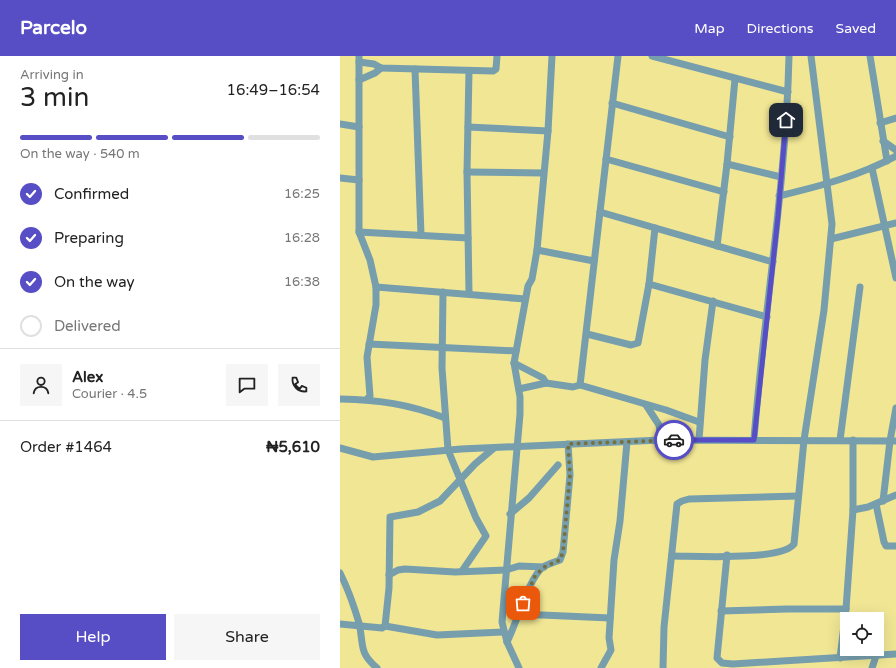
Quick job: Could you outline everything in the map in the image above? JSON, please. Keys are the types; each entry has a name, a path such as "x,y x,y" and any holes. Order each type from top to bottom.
{"street":[{"path":"367,399 370,396 368,357 376,305 376,287 370,260 358,232 359,59 381,68 469,71 495,70 497,56"},
{"path":"519,668 503,632 502,622 510,514 520,414 519,389 514,364 519,330 523,321 525,299 528,286 532,279 537,250 548,131 552,56"},
{"path":"580,385 618,56"},
{"path":"652,56 671,58 735,79 788,92"},
{"path":"754,440 774,262 788,92 789,56"},
{"path":"672,556 765,555 791,548 794,544 804,440 824,310 832,224 811,56"},
{"path":"870,56 887,161"},
{"path":"359,80 375,73 381,68"},
{"path":"415,69 421,235"},
{"path":"469,71 467,172 469,293"},
{"path":"717,246 730,137 735,79"},
{"path":"612,103 730,137"},
{"path":"880,123 896,118"},
{"path":"340,124 359,127"},
{"path":"468,127 548,131"},
{"path":"883,141 896,150"},
{"path":"779,196 827,184 872,168 896,156"},
{"path":"606,159 724,192"},
{"path":"727,164 781,177"},
{"path":"872,168 885,226 894,257 896,278"},
{"path":"467,172 543,173"},
{"path":"340,178 359,180"},
{"path":"600,212 774,262"},
{"path":"831,239 896,223"},
{"path":"586,334 631,345 638,344 649,284 655,228"},
{"path":"358,232 468,238"},
{"path":"537,250 594,261"},
{"path":"649,284 768,317"},
{"path":"376,287 469,293 525,299"},
{"path":"840,440 860,287"},
{"path":"443,292 442,368 448,450 476,518 486,536 462,571"},
{"path":"699,440 712,301"},
{"path":"369,344 516,351"},
{"path":"514,364 543,378 546,383"},
{"path":"519,389 546,383 573,387 580,385 700,422"},
{"path":"340,399 367,399 402,404 445,418"},
{"path":"646,405 659,425 662,440"},
{"path":"896,408 893,441 879,502 884,542 886,546 896,546"},
{"path":"340,448 373,457 448,450 516,447 538,444 662,440 893,441"},
{"path":"840,658 846,609 853,510 853,440"},
{"path":"601,668 611,650 609,638 614,560 620,521 627,442"},
{"path":"507,642 527,591 535,576 544,567 560,560 563,552 570,475 568,444"},
{"path":"385,626 390,562 390,517 418,512 440,501 494,448"},
{"path":"510,514 529,498 558,465"},
{"path":"853,510 896,495"},
{"path":"663,668 664,627 677,504 682,501 798,496"},
{"path":"726,555 717,658 722,663 733,664 876,656 872,668"},
{"path":"390,562 405,569"},
{"path":"389,575 398,570 405,569 462,571 506,570 518,566 544,567"},
{"path":"340,573 350,594 360,625 362,649 367,660 377,668"},
{"path":"721,611 846,609"},
{"path":"519,614 610,618"},
{"path":"340,624 382,628 385,626 437,635 503,632"},
{"path":"884,655 896,654"}],"way so far":[{"path":"523,603 527,591 535,576 544,567 560,560 563,552 567,523 570,475 568,444 674,440"}],"route":[{"path":"674,440 754,440 757,396 768,317 786,120"}]}
